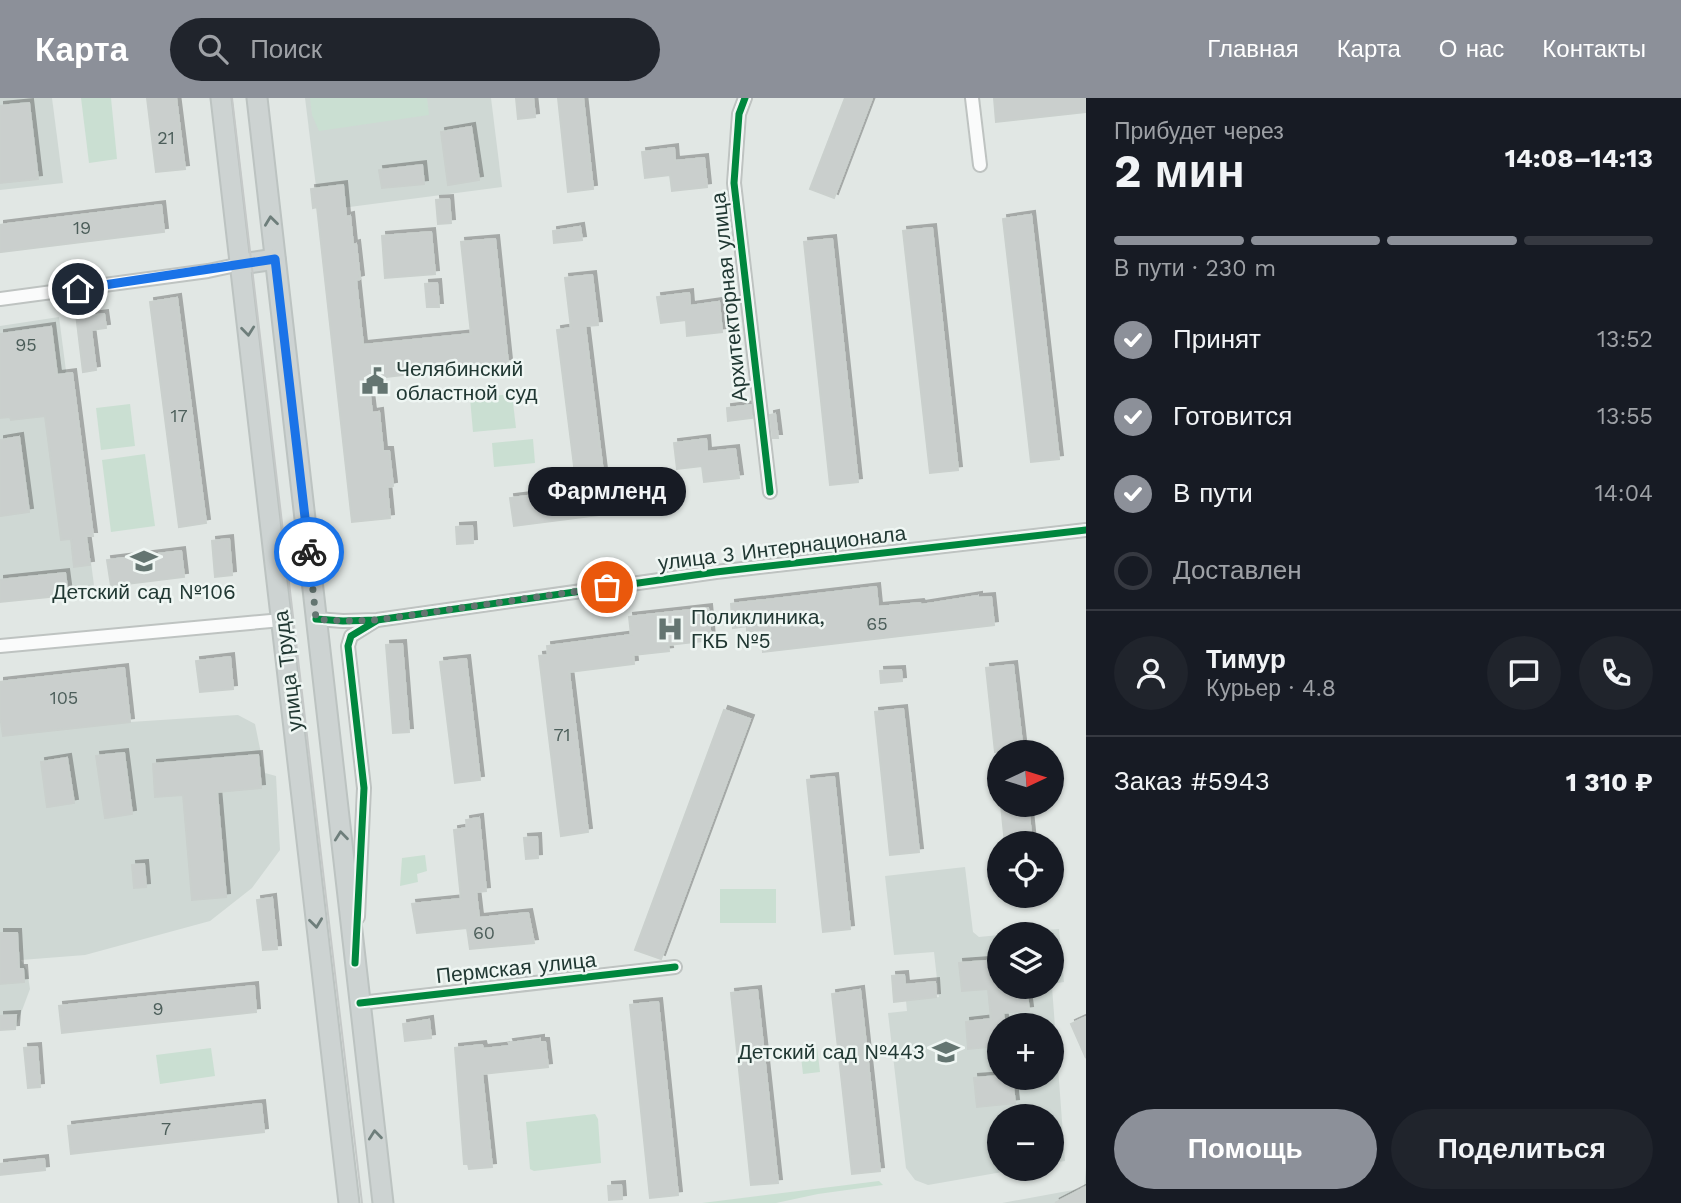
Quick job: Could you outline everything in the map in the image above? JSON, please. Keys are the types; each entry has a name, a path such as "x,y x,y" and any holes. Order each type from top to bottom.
{"main road":[{"name":"улица Труда","path":"221,98 349,1203"},
{"name":"улица Труда","path":"257,98 383,1203"},
{"path":"241,264 275,259"},
{"name":"улица 3 Интернационала","path":"282,620 316,619"}],"street":[{"name":"Архитекторная улица","path":"745,98 739,114 734,183 770,492"},
{"path":"972,98 979,165"},
{"path":"0,299 182,275 241,264"},
{"name":"улица 3 Интернационала","path":"316,619 377,620 716,572 1086,530"},
{"name":"улица 3 Интернационала","path":"0,646 282,620"},
{"path":"355,963 364,788 348,646 351,636 377,620"},
{"name":"Пермская улица","path":"360,1003 675,967"}],"shaded area":[{"path":"0,98 52,98 63,183 0,190"},
{"path":"305,98 491,98 502,187 319,211"},
{"path":"59,317 95,593 0,602 0,326"},
{"path":"124,668 130,722 238,715 255,724 265,773 276,776 280,850 252,888 210,921 85,955 21,960 27,970 30,989 15,1029 0,1030 0,682"},
{"name":"Детский сад №443","path":"965,867 973,932 979,937 987,936 987,999 1053,999 1054,1013 987,1013 987,1090 1060,1090 1061,1104 987,1104 987,1175 928,1185 915,1180 906,1168 888,1013 907,1011 906,1001 939,997 934,952 894,955 885,876"},
{"path":"1086,1167 1086,1203 1002,1203 1084,1188"}],"green space":[{"path":"81,98 111,98 117,159 89,163"},
{"path":"310,98 427,98 429,115 319,131 312,115"},
{"path":"512,394 516,428 473,432 470,398"},
{"path":"130,404 135,446 101,450 96,408"},
{"path":"533,439 535,463 494,467 492,443"},
{"path":"145,454 155,526 111,532 102,460"},
{"path":"425,855 427,871 417,874 418,882 400,886 402,858"},
{"path":"720,889 776,889 776,923 720,923"},
{"path":"817,1047 820,1072 803,1074 800,1048"},
{"path":"211,1048 215,1076 160,1084 156,1055"},
{"path":"595,1114 598,1119 601,1163 534,1171 530,1169 526,1122"},
{"path":"879,1181 883,1185 776,1203 702,1203"}],"building":[{"path":"147,98 176,98 185,169 156,172"},
{"path":"516,98 533,98 535,117 518,119"},
{"path":"558,98 583,98 593,189 568,192"},
{"path":"845,98 872,98 834,198 810,189"},
{"path":"994,98 1086,98 1086,112 996,122"},
{"path":"29,103 38,179 0,183 0,106"},
{"path":"471,127 479,180 448,185 441,132"},
{"path":"674,148 675,161 704,158 707,187 672,191 670,175 645,178 642,152"},
{"path":"422,165 424,184 382,188 379,170"},
{"path":"343,185 346,217 350,216 353,245 356,244 360,279 356,280 363,345 471,334 461,242 495,239 508,363 368,379 372,413 379,412 383,451 389,451 393,486 387,487 390,518 352,522 317,207 313,208 311,189"},
{"path":"449,199 451,223 438,224 436,200"},
{"path":"161,205 164,232 0,252 0,225"},
{"path":"1031,215 1059,459 1031,462 1003,219"},
{"path":"580,227 582,240 554,243 553,231"},
{"path":"932,228 958,470 930,473 903,231"},
{"path":"431,232 435,274 385,278 382,236"},
{"path":"832,239 858,482 830,485 804,242"},
{"path":"592,275 598,325 585,326 607,505 599,506 600,515 514,526 510,498 577,490 557,330 571,328 565,278"},
{"path":"437,283 439,307 427,307 425,284"},
{"path":"689,293 690,306 719,302 722,332 687,336 686,320 661,323 657,297"},
{"path":"177,298 206,523 179,527 150,302"},
{"path":"89,312 89,316 104,314 106,328 91,330 96,370 83,372 76,314"},
{"path":"51,327 57,375 72,373 93,536 86,536 90,565 74,567 71,539 61,540 45,416 11,420 10,417 0,418 0,334"},
{"path":"751,405 752,418 728,421 727,408"},
{"path":"775,414 778,438 773,438 770,415"},
{"path":"19,437 29,512 0,516 0,440"},
{"path":"706,439 707,452 735,449 739,478 704,482 702,466 677,469 674,443"},
{"path":"472,526 473,543 457,544 456,527"},
{"path":"229,539 232,575 215,577 212,541"},
{"path":"181,551 184,577 111,586 107,560"},
{"path":"65,573 68,595 0,602 0,580"},
{"path":"876,587 878,607 921,605 978,596 991,597 994,625 763,652 761,630 747,632 747,626 733,628 731,604"},
{"path":"708,608 711,640 668,645 669,651 633,655 634,664 569,672 588,832 561,836 539,656 548,655 547,646 631,635 629,617"},
{"path":"402,644 409,732 393,733 386,645"},
{"path":"230,657 233,689 200,692 196,661"},
{"path":"466,659 480,780 455,783 440,662"},
{"path":"1013,665 1022,740 994,740 986,668"},
{"path":"124,668 130,722 3,736 0,682"},
{"path":"901,670 902,681 881,683 880,671"},
{"path":"903,709 919,852 890,855 875,712"},
{"path":"724,710 750,719 661,959 635,950"},
{"path":"124,753 132,814 105,818 96,756"},
{"path":"258,755 261,788 217,792 226,897 192,900 183,795 155,797 153,764"},
{"path":"67,758 74,803 47,807 41,762"},
{"path":"834,777 850,929 823,932 807,780"},
{"path":"1002,817 1029,817 1031,831 1004,831"},
{"path":"479,818 486,891 476,892 479,918 528,913 534,943 470,949 467,928 417,933 412,904 461,899 454,830 467,828 466,820"},
{"path":"537,837 538,858 526,859 524,838"},
{"path":"144,864 146,887 134,888 132,865"},
{"path":"272,898 277,949 263,950 257,900"},
{"path":"0,933 17,933 19,969 23,969 24,982 0,984"},
{"path":"987,961 987,989 962,991 959,963"},
{"path":"904,975 905,985 935,982 936,997 894,1002 892,976"},
{"path":"254,986 256,1012 62,1033 59,1006"},
{"path":"757,990 778,1183 751,1185 731,993"},
{"path":"860,990 880,1171 852,1174 832,994"},
{"path":"989,999 1028,999 1029,1010 990,1013"},
{"path":"658,1002 678,1195 650,1198 630,1005"},
{"path":"16,1015 15,1029 0,1030 0,1016"},
{"path":"1086,1017 1086,1058 1071,1024"},
{"path":"987,1019 987,1047 968,1049 966,1022"},
{"path":"429,1020 431,1038 405,1041 403,1024"},
{"path":"540,1039 540,1042 545,1042 548,1067 482,1074 492,1167 469,1169 468,1164 464,1164 455,1048 482,1045 483,1049"},
{"path":"37,1047 40,1087 28,1088 24,1048"},
{"path":"987,1077 987,1090 1013,1090 1015,1103 977,1107 974,1078"},
{"path":"261,1104 264,1132 71,1154 68,1126"},
{"path":"44,1159 45,1170 0,1175 0,1164"},
{"path":"621,1185 622,1199 609,1200 608,1186"},
{"path":"1086,1187 1086,1203 1055,1203"}],"tram line":[{"path":"232,98 362,1203"}],"cycle path":[{"path":"745,98 739,114 734,183 770,492"},
{"path":"316,619 377,620 716,572 1086,530"},
{"path":"355,963 364,788 348,646 351,636 376,621"},
{"path":"360,1003 675,967"}],"way so far":[{"path":"309,552 316,619 377,620 607,587"}],"place":[{"name":"Челябинский областной суд","path":"375,381"},
{"name":"Детский сад №106","path":"144,561"},
{"name":"Фармленд","path":"607,587"},
{"name":"Поликлиника, ГКБ №5","path":"670,629"},
{"name":"Детский сад №443","path":"946,1052"}],"route":[{"path":"78,289 275,259 309,552"}]}
